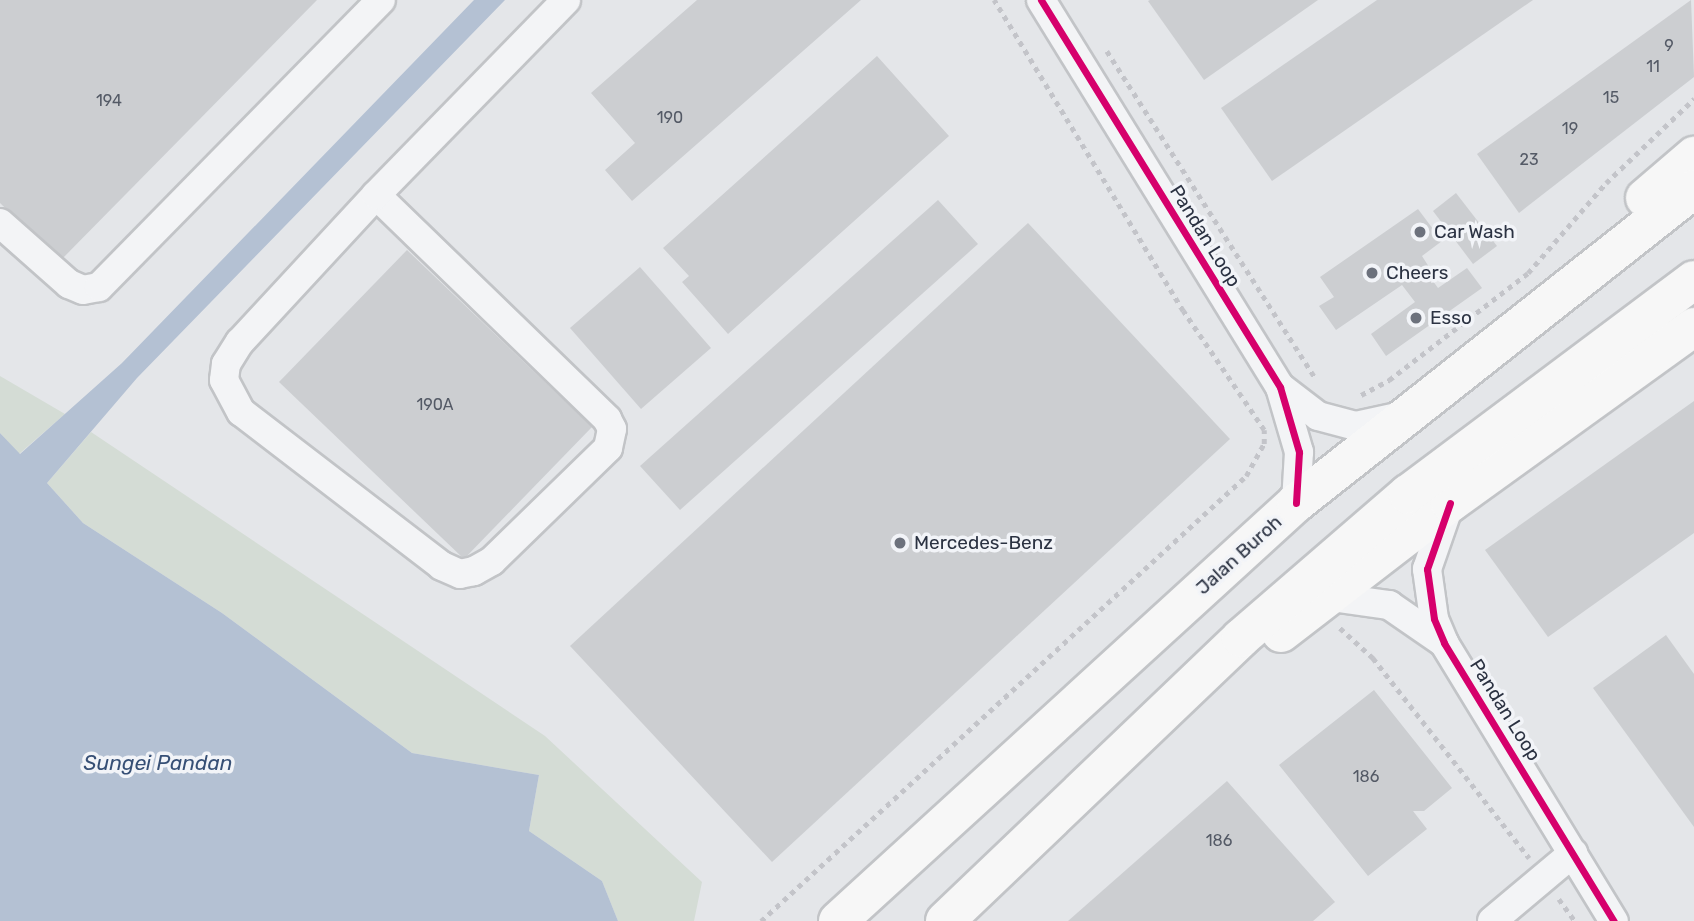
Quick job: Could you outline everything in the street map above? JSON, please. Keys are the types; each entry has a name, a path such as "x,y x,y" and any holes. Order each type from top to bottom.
{"highway":[{"path":"1612,256 1617,234 1634,208 1694,156"},
{"name":"Jalan Buroh","path":"842,917 1296,502 1414,413 1694,189"},
{"path":"945,921 1241,638 1408,494 1694,280"},
{"path":"1241,638 1263,644 1317,607 1450,503 1694,327"}],"street":[{"path":"0,223 69,284 83,290 99,287 381,0"},
{"path":"376,195 607,419 612,429 608,448 492,561 474,571 460,574 442,566 241,412 224,380 226,364 240,341 376,195 566,0"},
{"name":"Pandan Loop","path":"1041,0 1280,387 1299,452 1296,502"},
{"name":"Pandan Loop","path":"1280,387 1318,416 1356,426 1414,413"},
{"name":"Pandan Loop","path":"1450,503 1427,569 1427,593 1444,643 1614,921"},
{"name":"Pandan Loop","path":"1317,607 1389,605 1444,643"},
{"path":"1492,921 1573,853"}],"path":[{"path":"761,921 1246,476 1264,444 1264,430 1183,311 994,0"},
{"path":"1102,43 1318,380"},
{"path":"1354,399 1389,380 1528,273 1606,183 1694,99"},
{"path":"1317,607 1360,643 1575,921"}],"shaded area":[{"path":"0,376 65,414 19,454 0,433"},
{"path":"91,432 545,736 702,882 694,921 618,921 602,881 529,831 539,775 412,753 222,613 83,523 47,483"}],"water":[{"name":"Sungei Pandan","path":"474,0 505,0 137,378 47,483 83,523 222,613 412,753 539,775 529,831 602,881 618,921 0,921 0,433 20,454 122,363"}],"building":[{"path":"0,0 317,0 60,261 0,203"},
{"path":"697,0 861,0 632,201 605,170 635,143 591,93"},
{"path":"1150,0 1318,0 1204,80 1148,1"},
{"path":"1377,0 1533,0 1272,181 1221,108"},
{"path":"1691,0 1694,77 1519,213 1477,154"},
{"path":"877,56 949,136 728,334 682,282 689,276 663,248"},
{"name":"Esso","path":"1456,193 1497,246 1473,264 1433,211"},
{"path":"938,200 978,244 680,510 640,466"},
{"path":"1418,209 1442,241 1422,256 1429,267 1425,270 1438,288 1467,268 1482,288 1386,356 1371,334 1415,302 1402,285 1336,330 1319,306 1334,297 1320,277"},
{"name":"Mercedes-Benz","path":"1028,223 1230,439 772,862 570,646"},
{"path":"407,250 592,427 464,559 279,382"},
{"path":"640,267 711,348 641,409 570,328"},
{"path":"1694,401 1694,533 1548,637 1485,550"},
{"path":"1666,635 1694,674 1694,827 1593,688"},
{"path":"1374,690 1452,788 1424,811 1413,811 1427,829 1368,876 1279,765"},
{"path":"1227,781 1335,902 1313,921 1068,921"}],"cycle path":[{"path":"1041,0 1280,387 1299,452 1296,503"},
{"path":"1450,503 1427,569 1434,619 1444,643 1614,921"}],"place":[{"name":"Car Wash","path":"1420,232"},
{"name":"Cheers","path":"1372,273"},
{"name":"Esso","path":"1416,318"},
{"name":"Mercedes-Benz","path":"900,543"}]}
